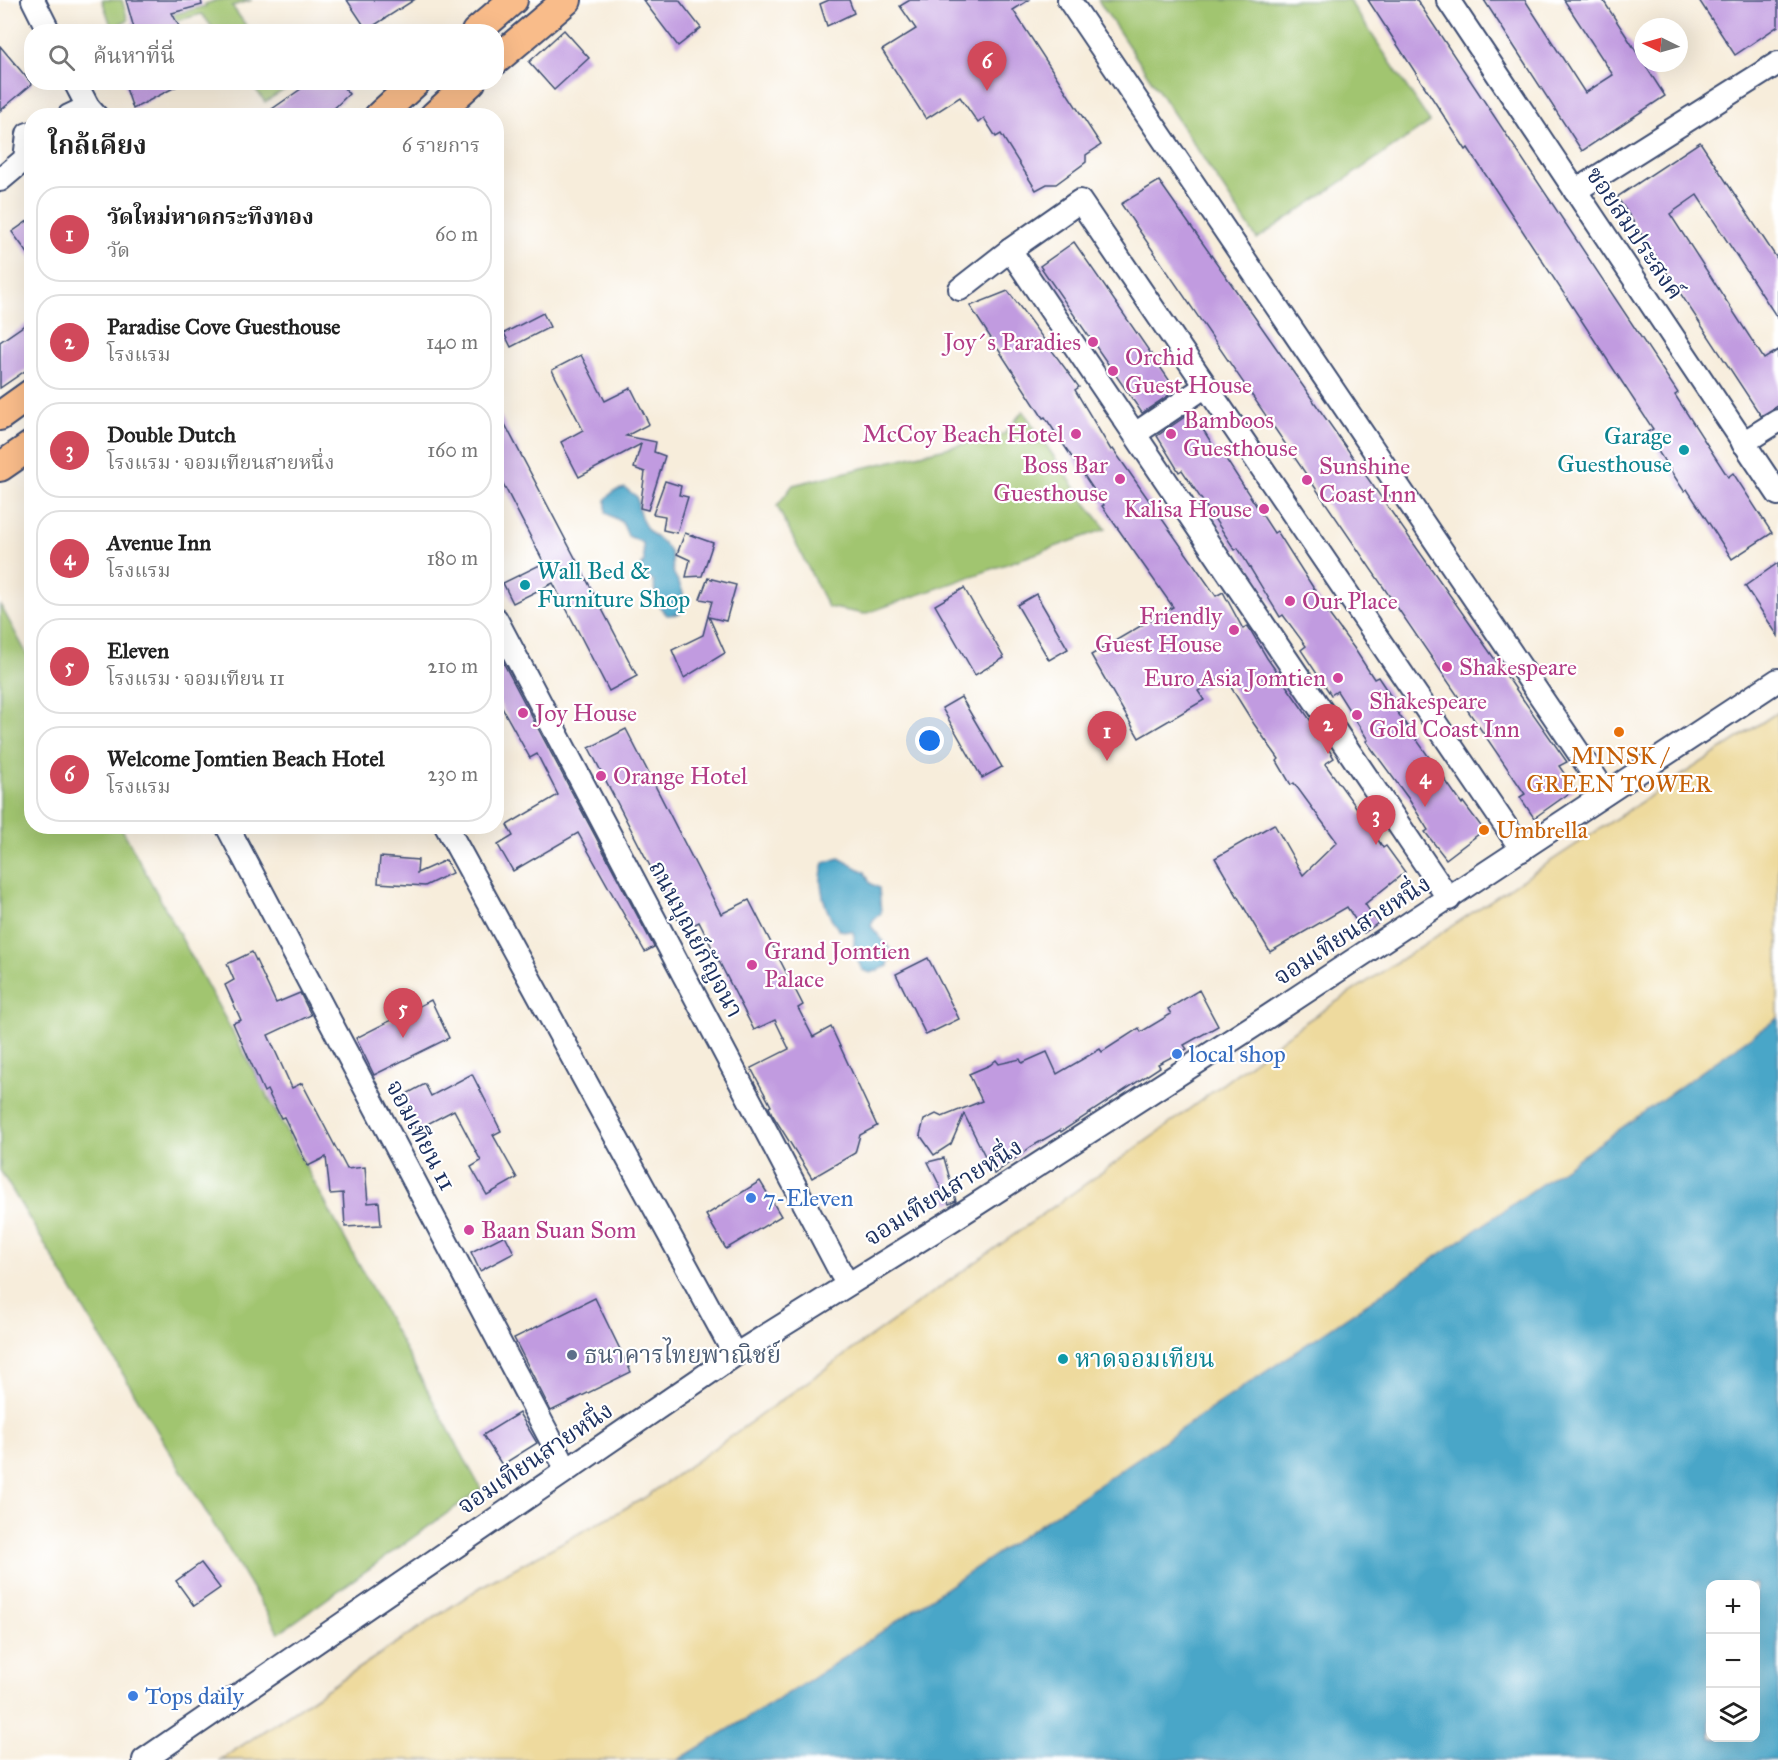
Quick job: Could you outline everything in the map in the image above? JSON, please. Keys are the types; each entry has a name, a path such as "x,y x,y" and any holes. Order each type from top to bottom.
{"main road":[{"path":"485,24 513,0"},
{"path":"504,53 567,0"},
{"path":"387,108 407,90"},
{"path":"443,108 462,90"},
{"path":"0,416 24,399"},
{"path":"0,467 24,453"}],"street":[{"path":"33,0 45,24"},
{"path":"1069,0 1606,793"},
{"name":"ซอยสมประสงค์","path":"1448,0 1778,494"},
{"path":"1575,191 1778,63"},
{"path":"77,90 83,108"},
{"path":"0,180 24,161"},
{"path":"960,289 1010,250 1080,201 1522,850"},
{"path":"1010,250 1449,899"},
{"path":"1135,434 1206,386"},
{"path":"1743,443 1778,421"},
{"name":"ถนนบุณย์กัญจนา","path":"504,634 848,1284"},
{"name":"จอมเทียนสายหนึ่ง","path":"144,1760 735,1355 952,1221 1449,899 1778,680"},
{"name":"จอมเทียน 11","path":"231,834 561,1459 568,1468"},
{"path":"450,834 735,1355"}],"green space":[{"path":"102,0 122,0 128,20 121,24 111,24"},
{"path":"218,0 252,0 232,6 245,24 210,24 202,14 164,24 137,24 206,6 205,4"},
{"path":"1098,0 1349,0 1430,122 1257,239"},
{"path":"256,90 284,90 265,102"},
{"path":"1023,411 1086,504 1106,529 864,614 828,607 777,506 793,485 1004,434"},
{"path":"0,604 24,649 24,834 125,834 481,1489 279,1633 0,1170"}],"sand":[{"name":"หาดจอมเทียน","path":"1778,712 1778,1018 1492,1219 810,1680 678,1760 220,1760 484,1585 644,1498 1160,1131 1304,1023"}],"water":[{"path":"625,488 637,497 644,524 664,543 671,555 673,571 683,593 680,614 667,615 656,603 654,582 639,571 644,561 643,543 628,536 622,522 606,513 606,499 614,491"},
{"path":"839,858 865,872 870,883 879,888 881,913 873,920 871,926 890,949 888,966 871,973 862,970 858,962 853,932 839,930 823,898 821,880 824,863"},
{"path":"1778,1018 1778,1760 678,1760 810,1680 1492,1219"}],"building":[{"path":"126,0 201,0 202,5 172,13 178,24 133,24"},
{"path":"347,0 414,0 376,24 363,24"},
{"path":"643,0 679,0 701,28 678,46"},
{"path":"829,0 849,0 854,13 827,26 820,4"},
{"path":"910,0 1029,0 1013,10 1101,145 1086,155 1086,162 1056,184 1047,184 1036,190 1001,134 996,137 984,118 978,123 960,97 926,119 882,50 916,29 900,6"},
{"path":"1368,0 1417,0 1678,393 1675,395 1728,477 1733,473 1772,533 1732,559 1687,489 1684,491 1646,433 1653,429"},
{"path":"1484,0 1525,0 1585,93 1613,75 1564,0 1603,0 1634,48 1634,72 1650,72 1665,96 1582,151"},
{"path":"1699,0 1778,0 1778,26 1735,55"},
{"path":"564,30 589,58 554,90 529,62"},
{"path":"0,46 24,74 25,90 0,111"},
{"path":"127,90 170,90 135,108 133,108"},
{"path":"299,90 346,90 349,94 334,108 274,108"},
{"path":"1700,142 1778,260 1778,319 1697,195 1670,214 1764,359 1778,350 1778,406 1761,416 1617,197"},
{"path":"1159,181 1567,762 1559,766 1575,789 1534,818 1520,797 1525,794 1121,204"},
{"path":"24,224 24,248 12,232"},
{"path":"1074,242 1176,390 1142,413 1040,266"},
{"path":"1008,291 1079,387 1075,390 1111,450 1113,449 1216,596 1223,592 1243,629 1248,626 1334,758 1325,764 1383,848 1386,846 1405,872 1365,904 1378,923 1364,933 1347,907 1270,952 1215,858 1274,824 1303,875 1337,842 1294,783 1291,785 1277,761 1279,759 1224,676 1198,691 1204,700 1139,738 1091,655 1173,607 1102,506 1104,505 1045,417 1043,418 970,306"},
{"path":"543,313 550,327 511,347 504,333"},
{"path":"24,326 24,372 0,388 0,342"},
{"path":"581,355 605,401 631,388 649,424 626,436 656,442 654,452 665,456 648,510 640,508 645,472 634,468 641,444 579,477 561,442 583,430 552,370"},
{"path":"1192,412 1219,455 1222,453 1274,533 1277,531 1316,592 1314,594 1374,679 1378,677 1398,707 1395,709 1462,804 1463,802 1484,830 1446,859 1425,832 1428,830 1408,798 1366,741 1368,740 1337,691 1331,695 1301,650 1306,646 1283,615 1280,617 1238,548 1235,550 1182,470 1179,472 1157,436"},
{"path":"504,422 637,676 609,691 553,583 513,603 504,583 544,563 504,486"},
{"path":"665,481 681,486 679,495 688,497 677,533 663,530 665,516 653,514"},
{"path":"685,533 713,543 702,576 686,577 690,560 677,554"},
{"path":"1778,563 1778,636 1745,586"},
{"path":"708,578 736,585 726,621 709,617 725,653 684,678 672,650 703,635 712,601 700,599"},
{"path":"964,588 1004,658 975,675 935,605"},
{"path":"1036,594 1068,649 1049,660 1017,605"},
{"path":"504,664 654,947 645,952 578,833 513,871 498,845 513,836 507,825 558,795 537,754 530,758 504,711"},
{"path":"961,697 1002,767 982,778 942,708"},
{"path":"626,729 721,914 749,900 803,1005 798,1008 813,1037 831,1027 877,1126 860,1135 855,1153 812,1178 772,1114 769,1107 771,1106 751,1068 789,1049 775,1020 754,1030 699,922 683,930 589,748"},
{"path":"380,857 418,860 417,873 446,860 452,873 425,886 378,883"},
{"path":"252,952 276,1003 300,993 311,1015 268,1035 292,1088 302,1083 347,1169 365,1167 368,1203 379,1202 381,1225 345,1227 343,1193 330,1194 326,1157 308,1166 284,1117 281,1118 267,1090 264,1092 233,1023 241,1020 225,985 234,980 227,964"},
{"path":"928,958 959,1019 926,1035 896,974"},
{"path":"1199,990 1218,1026 1184,1045 1187,1049 1158,1064 1160,1067 1061,1132 1060,1130 1031,1147 994,1174 964,1114 951,1144 934,1155 920,1135 924,1120 936,1114 942,1117 982,1101 969,1074 996,1060 999,1064 1020,1059 1022,1063 1047,1052 1057,1074 1100,1049 1102,1052 1139,1028 1141,1032 1171,1014 1168,1009"},
{"path":"431,1000 449,1038 374,1075 356,1038"},
{"path":"472,1074 501,1131 493,1135 517,1178 487,1195 471,1167 481,1161 454,1110 416,1130 399,1098 425,1084 431,1096"},
{"path":"944,1158 956,1201 949,1204 928,1162"},
{"name":"7-Eleven","path":"760,1181 781,1216 726,1249 706,1215"},
{"path":"505,1235 514,1253 480,1271 471,1252"},
{"name":"ธนาคารไทยพาณิชย์","path":"595,1298 631,1372 551,1411 514,1338"},
{"path":"519,1413 537,1443 502,1465 483,1435"},
{"path":"201,1563 220,1588 194,1606 176,1581"}],"place":[{"name":"Welcome Jomtien Beach Hotel","path":"987,91"},
{"name":"Joy´s Paradies","path":"1093,342"},
{"name":"Orchid Guest House","path":"1113,371"},
{"name":"McCoy Beach Hotel","path":"1076,434"},
{"name":"Bamboos Guesthouse","path":"1171,434"},
{"name":"Garage Guesthouse","path":"1684,450"},
{"name":"Boss Bar Guesthouse","path":"1120,479"},
{"name":"Sunshine Coast Inn","path":"1307,480"},
{"name":"Kalisa House","path":"1264,509"},
{"name":"Wall Bed & Furniture Shop","path":"525,585"},
{"name":"Our Place","path":"1290,601"},
{"name":"Friendly Guest House","path":"1234,630"},
{"name":"Shakespeare","path":"1447,667"},
{"name":"Euro Asia Jomtien","path":"1338,678"},
{"name":"Joy House","path":"523,713"},
{"name":"Shakespeare Gold Coast Inn","path":"1357,715"},
{"name":"MINSK / GREEN TOWER","path":"1619,732"},
{"name":"Paradise Cove Guesthouse","path":"1328,754"},
{"name":"วัดใหม่หาดกระทึงทอง","path":"1107,761"},
{"name":"Orange Hotel","path":"601,776"},
{"name":"Avenue Inn","path":"1425,807"},
{"name":"Umbrella","path":"1484,830"},
{"name":"Double Dutch","path":"1376,845"},
{"name":"Grand Jomtien Palace","path":"752,965"},
{"name":"Eleven","path":"403,1038"},
{"name":"local shop","path":"1177,1054"},
{"name":"7-Eleven","path":"751,1198"},
{"name":"Baan Suan Som","path":"469,1230"},
{"name":"ธนาคารไทยพาณิชย์","path":"572,1355"},
{"name":"หาดจอมเทียน","path":"1063,1359"},
{"name":"Tops daily","path":"133,1696"}]}
